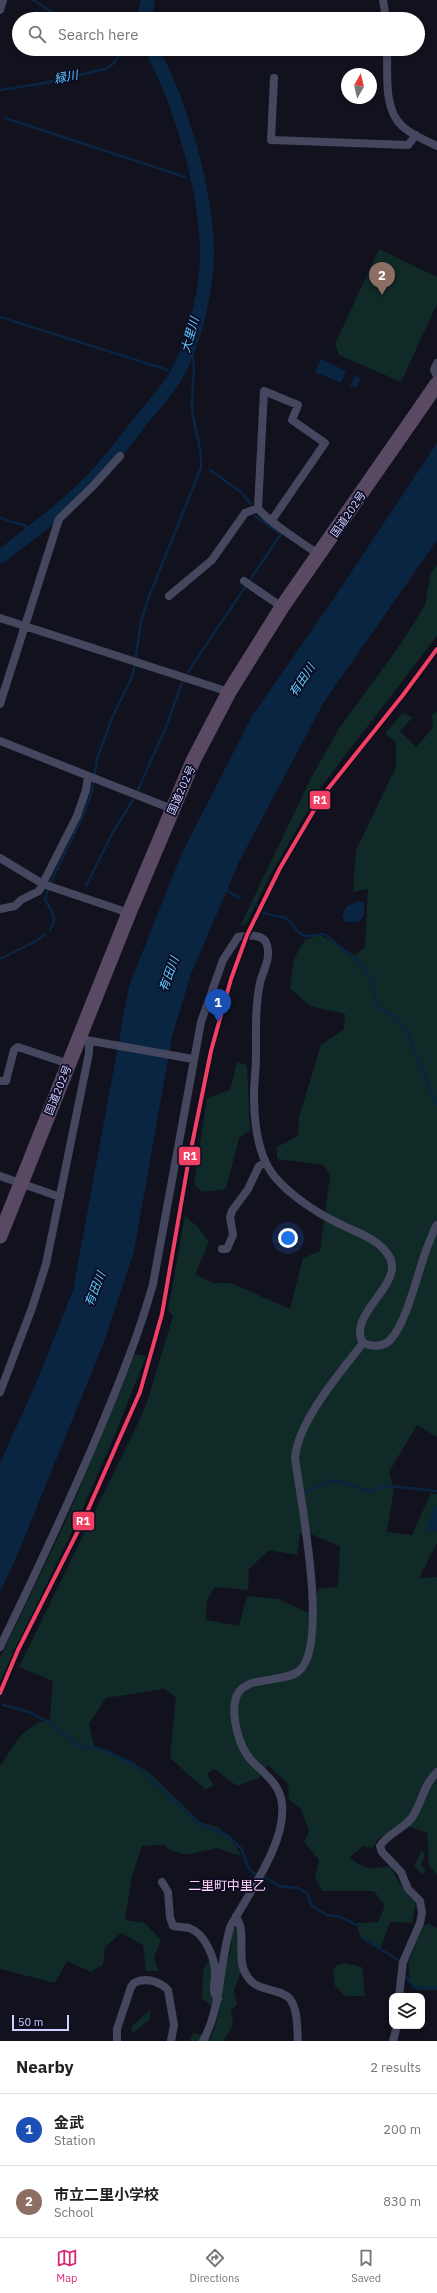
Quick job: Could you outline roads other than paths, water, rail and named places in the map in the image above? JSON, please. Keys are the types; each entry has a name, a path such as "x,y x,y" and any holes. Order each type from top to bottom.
{"highway":[{"name":"国道202号","path":"0,1236 69,1064 84,1040 129,913 172,809 229,692 282,607 437,384"}],"street":[{"path":"0,10 3,0"},
{"path":"383,0 385,12"},
{"path":"387,56 391,110 396,120 403,127 437,146"},
{"path":"274,78 271,140 408,145 416,135"},
{"path":"437,363 434,370 437,376"},
{"path":"258,508 264,390 298,405 292,420 325,443 272,520"},
{"path":"0,704 59,519 93,486 120,456"},
{"path":"258,508 319,555"},
{"path":"169,596 212,560 245,513 258,508"},
{"path":"247,583 282,607"},
{"path":"0,618 229,692"},
{"path":"0,741 172,809"},
{"path":"0,908 15,906 21,900 47,885 77,816 86,790 88,776"},
{"path":"0,858 47,885 129,913"},
{"path":"0,1647 58,1529 129,1359 143,1320 154,1276 201,1022 223,960 238,937 247,935 263,938 267,944 267,963 261,978 257,997 254,1096 256,1120 265,1163 276,1179 326,1218 380,1244 391,1258 391,1272 384,1290 362,1320 359,1330 363,1343"},
{"path":"84,1040 193,1059"},
{"path":"0,1392 41,1279 60,1197 89,1053 84,1040"},
{"path":"0,1081 6,1081 14,1050 18,1047 69,1064"},
{"path":"222,1249 227,1249 233,1235 230,1217 232,1211 248,1189 259,1166 265,1163"},
{"path":"0,1176 60,1197"},
{"path":"363,1343 375,1347 384,1344 392,1338 407,1309 420,1265 437,1226"},
{"path":"203,2041 209,2030 218,1999 230,1928 276,1842 282,1804 278,1790 274,1783 249,1758 242,1746 236,1722 234,1704 237,1693 245,1686 288,1676 299,1671 306,1663 312,1636 313,1592 309,1551 295,1458 296,1448 301,1432 316,1408 363,1343"},
{"path":"399,1993 403,1962 420,1923 421,1908 420,1902 408,1889 401,1872 382,1852 380,1846 384,1840 413,1818 427,1782 437,1772"},
{"path":"162,1882 168,1892 170,1917 174,1926 189,1928 200,1934 207,1945 214,1964 213,1990 218,1999"},
{"path":"236,1916 241,1932 242,1962 247,1978 258,1986 280,1993 290,1999 294,2011 298,2041"},
{"path":"117,2041 117,2028 131,1987 134,1983 146,1980 158,1982 168,1990 174,2025 171,2041"},
{"path":"393,2041 396,2029"}],"water":[{"path":"321,359 346,371 341,383 315,372"},
{"path":"355,375 361,378 356,388 350,386"},
{"name":"有田川","path":"437,443 437,540 324,702 240,860 191,974 172,1037 134,1251 104,1342 17,1556 0,1592 0,1463 37,1381 73,1290 129,986 181,855 252,716 330,604"},
{"path":"359,901 364,903 364,916 358,922 345,922 342,916 347,906"},
{"path":"437,1506 437,1531 428,1530 427,1525 434,1507"}],"waterway":[{"path":"33,0 52,12"},
{"name":"大里川","path":"145,12 148,0"},
{"name":"緑川","path":"0,90 45,83 105,69 113,64 118,56"},
{"name":"大里川","path":"0,557 71,500 93,479 125,442 162,396 178,372 195,329 203,296 207,264 202,199 190,146 182,120 173,95 156,56"},
{"path":"5,118 185,177"},
{"path":"0,317 168,370"},
{"path":"50,884 83,816 92,791 97,759 112,718 133,675 141,622 148,599 201,468 199,443 192,412 194,367 190,344"},
{"path":"210,470 241,492 251,504"},
{"path":"188,672 281,534 255,516"},
{"path":"0,518 26,526 33,531"},
{"path":"137,792 166,727 182,683"},
{"path":"86,886 113,832 133,800"},
{"path":"48,888 45,900 52,911 54,918 54,922 50,930"},
{"path":"225,890 240,898"},
{"path":"251,903 256,905"},
{"path":"262,912 287,919 302,935 308,936 324,934 358,961 372,981 377,1006 395,1016 407,1032 437,1105"},
{"path":"0,959 38,940 45,934"},
{"path":"306,1492 335,1480 368,1491 389,1486 437,1491"},
{"path":"3,1705 29,1712 50,1723 79,1746 102,1749 134,1764 200,1824 227,1835 241,1848 249,1869 255,1874"},
{"path":"264,1877 280,1886 298,1888 307,1893 312,1906 327,1915 341,1917 358,1926"},
{"path":"363,1938 398,1960"},
{"path":"405,1975 414,1987 437,1988"}],"place":[{"name":"市立二里小学校","path":"382,295"},
{"name":"金武","path":"218,1022"}],"district":[{"name":"二里町中里乙","path":"227,1885"}]}
